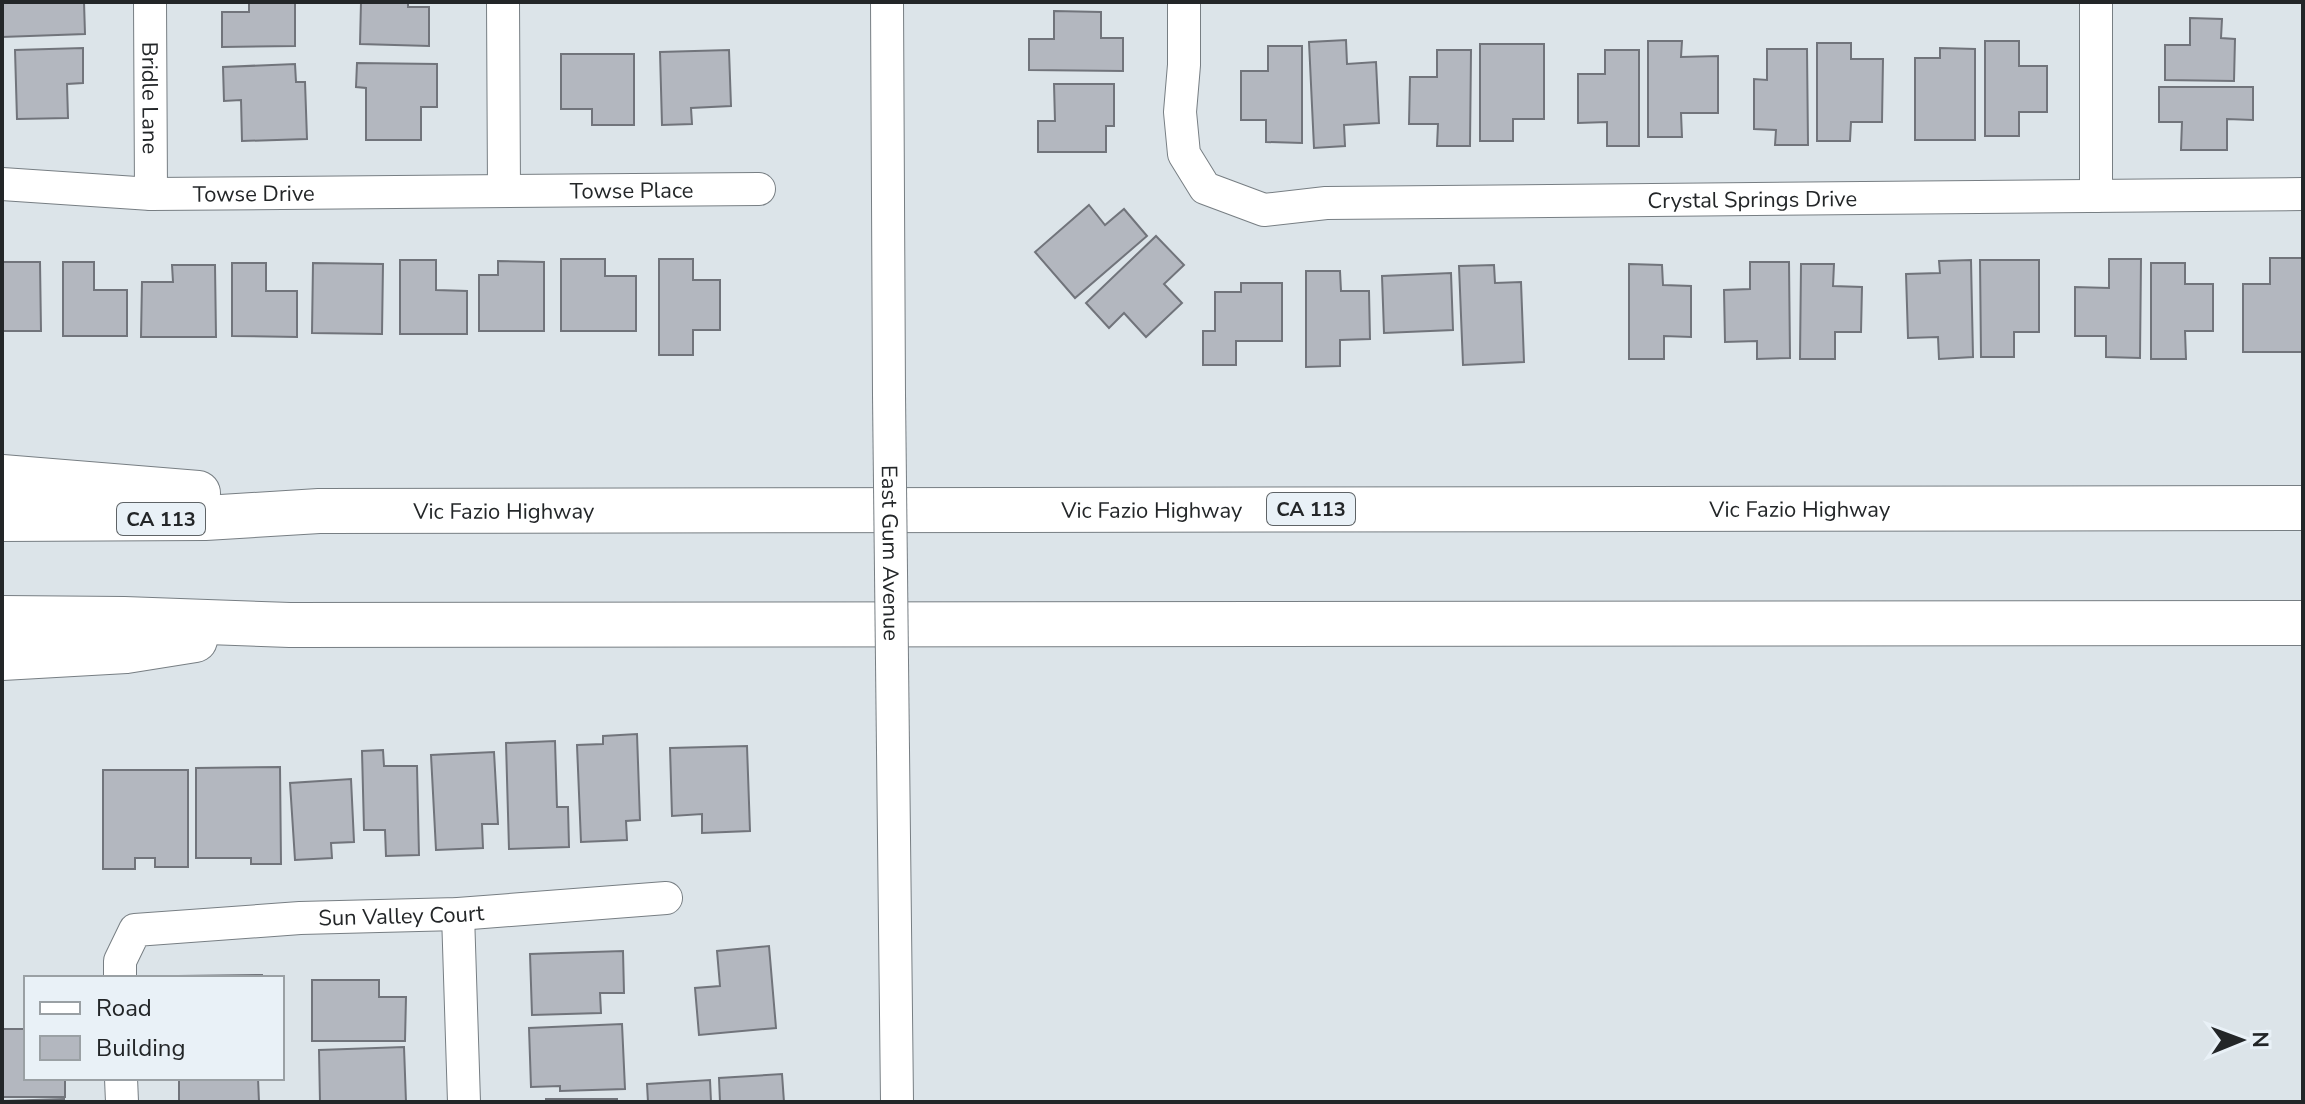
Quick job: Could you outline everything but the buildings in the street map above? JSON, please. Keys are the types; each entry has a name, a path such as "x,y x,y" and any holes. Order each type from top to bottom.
{"highway":[{"path":"2,477 204,493 319,511"},
{"name":"Vic Fazio Highway","path":"2,519 205,518 319,511 2303,508"},
{"path":"2,618 290,625 2303,623"},
{"path":"2185,624 2303,641"},
{"path":"2,658 126,651 290,625"}],"street":[{"name":"Bridle Lane","path":"150,2 151,194"},
{"path":"503,2 504,190"},
{"name":"East Gum Avenue","path":"887,2 897,1102"},
{"name":"Crystal Springs Drive","path":"1184,2 1180,112 1184,154 1205,188 1264,210 1326,203 2303,194"},
{"path":"2096,2 2096,196"},
{"name":"Towse Drive","path":"2,184 151,194 504,190"},
{"name":"Towse Place","path":"504,190 759,189"},
{"name":"Sun Valley Court","path":"120,976 120,961 135,930 300,918 458,914 666,898"},
{"path":"458,914 464,1102"},
{"path":"121,1080 122,1102"}]}
